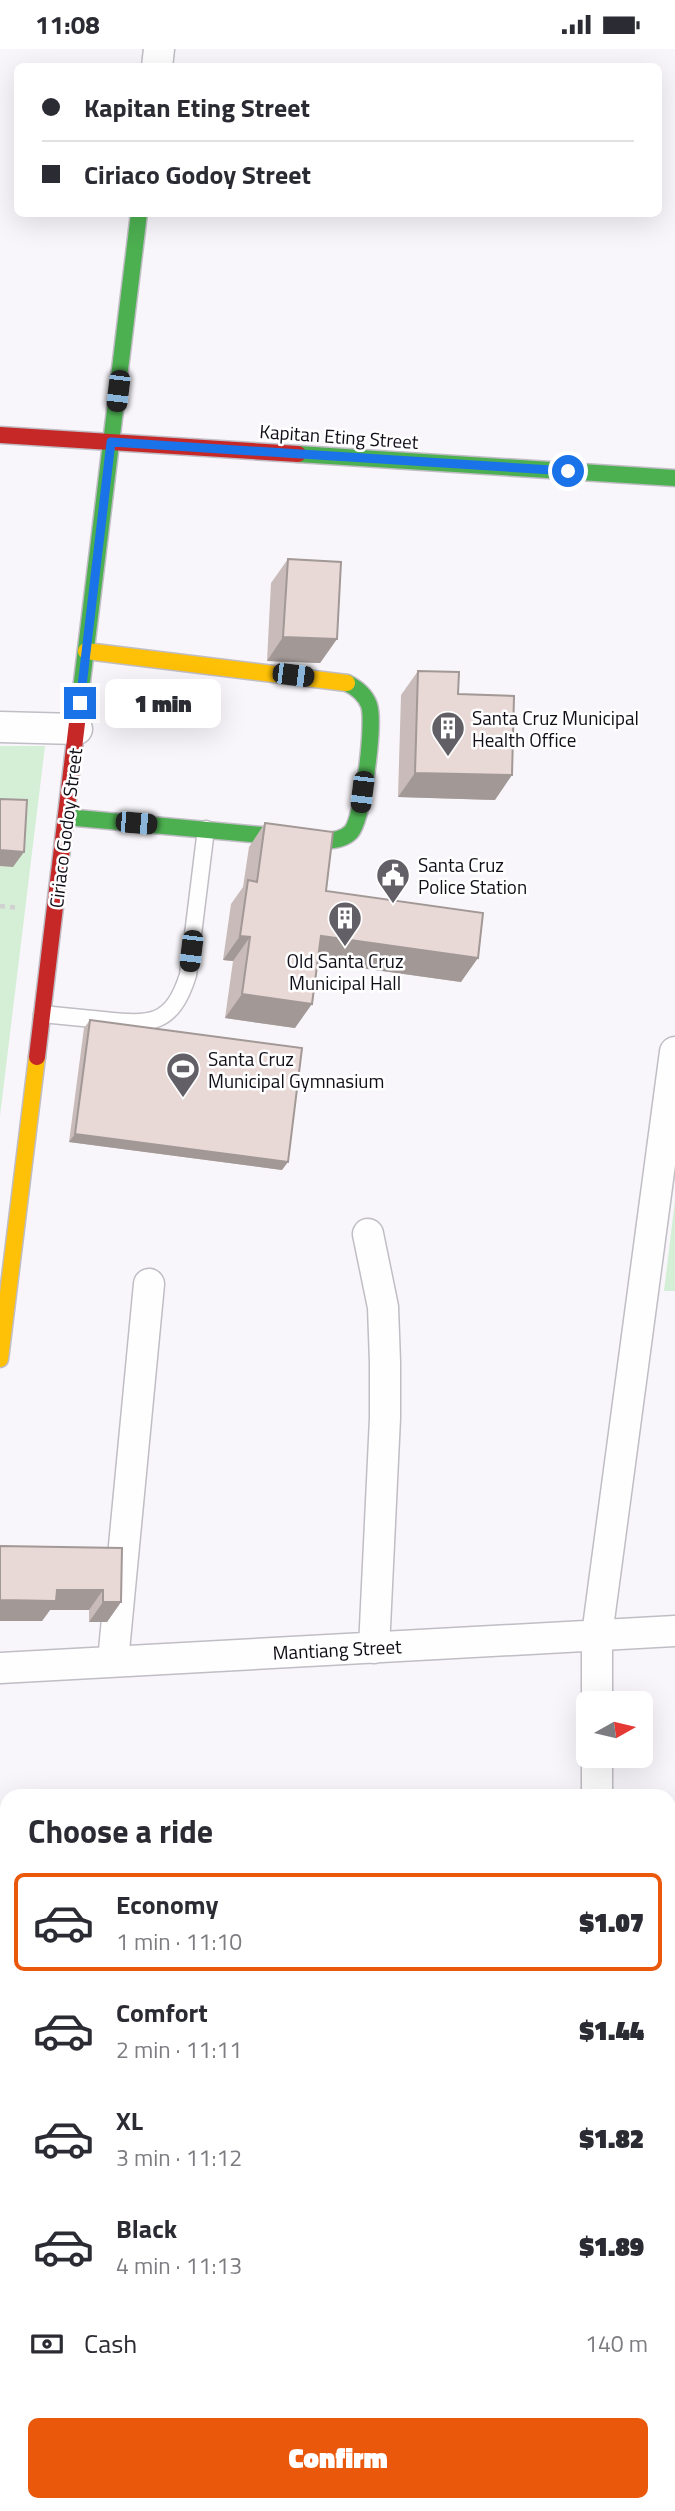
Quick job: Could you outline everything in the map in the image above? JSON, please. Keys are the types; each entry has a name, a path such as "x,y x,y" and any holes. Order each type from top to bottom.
{"street":[{"name":"Ciriaco Godoy Street","path":"0,1359 9,1207 42,1014 139,217"},
{"name":"Kapitan Eting Street","path":"0,435 675,478"},
{"path":"66,817 326,841 348,836 359,818 371,715 370,704 355,685 86,650"},
{"path":"0,727 77,729"},
{"path":"597,1691 597,1635 675,1052"},
{"path":"368,1234 383,1307 385,1362 374,1647"},
{"path":"113,1661 149,1284"},
{"name":"Mantiang Street","path":"0,1668 675,1631"},
{"path":"597,1768 597,1789"}],"lane":[{"path":"42,1014 135,1023 155,1021 169,1011 181,997 188,975 206,829"}],"green space":[{"path":"0,746 45,746 0,1116"},
{"path":"675,1200 675,1291 664,1291"}],"building":[{"path":"288,559 341,562 337,639 283,637"},
{"path":"418,671 459,672 458,694 514,696 512,775 415,773"},
{"path":"0,799 27,800 24,852 0,850"},
{"name":"Old Santa Cruz Municipal Hall","path":"265,823 333,832 326,891 483,913 478,958 321,936 312,1004 242,994 250,937 240,936 248,880 257,882"},
{"name":"Santa Cruz Municipal Gymnasium","path":"90,1020 302,1048 288,1162 75,1134"},
{"path":"0,1546 122,1548 121,1602 103,1602 103,1590 57,1590 56,1601 0,1600"}],"traffic: fast":[{"path":"80,698 139,217"},
{"path":"298,454 675,478"},
{"path":"66,817 326,841 342,838 351,832 360,809 370,731 369,705 360,692 347,683"}],"traffic: slow":[{"path":"86,651 347,683"},
{"path":"0,1359 37,1057"}],"traffic: jam":[{"path":"0,435 298,454"},
{"path":"37,1057 80,698"}],"place":[{"name":"Santa Cruz Municipal Health Office","path":"448,758"},
{"name":"Santa Cruz Police Station","path":"393,905"},
{"name":"Old Santa Cruz Municipal Hall","path":"345,948"},
{"name":"Santa Cruz Municipal Gymnasium","path":"183,1099"}],"route":[{"path":"80,703 111,442 568,471"}]}
